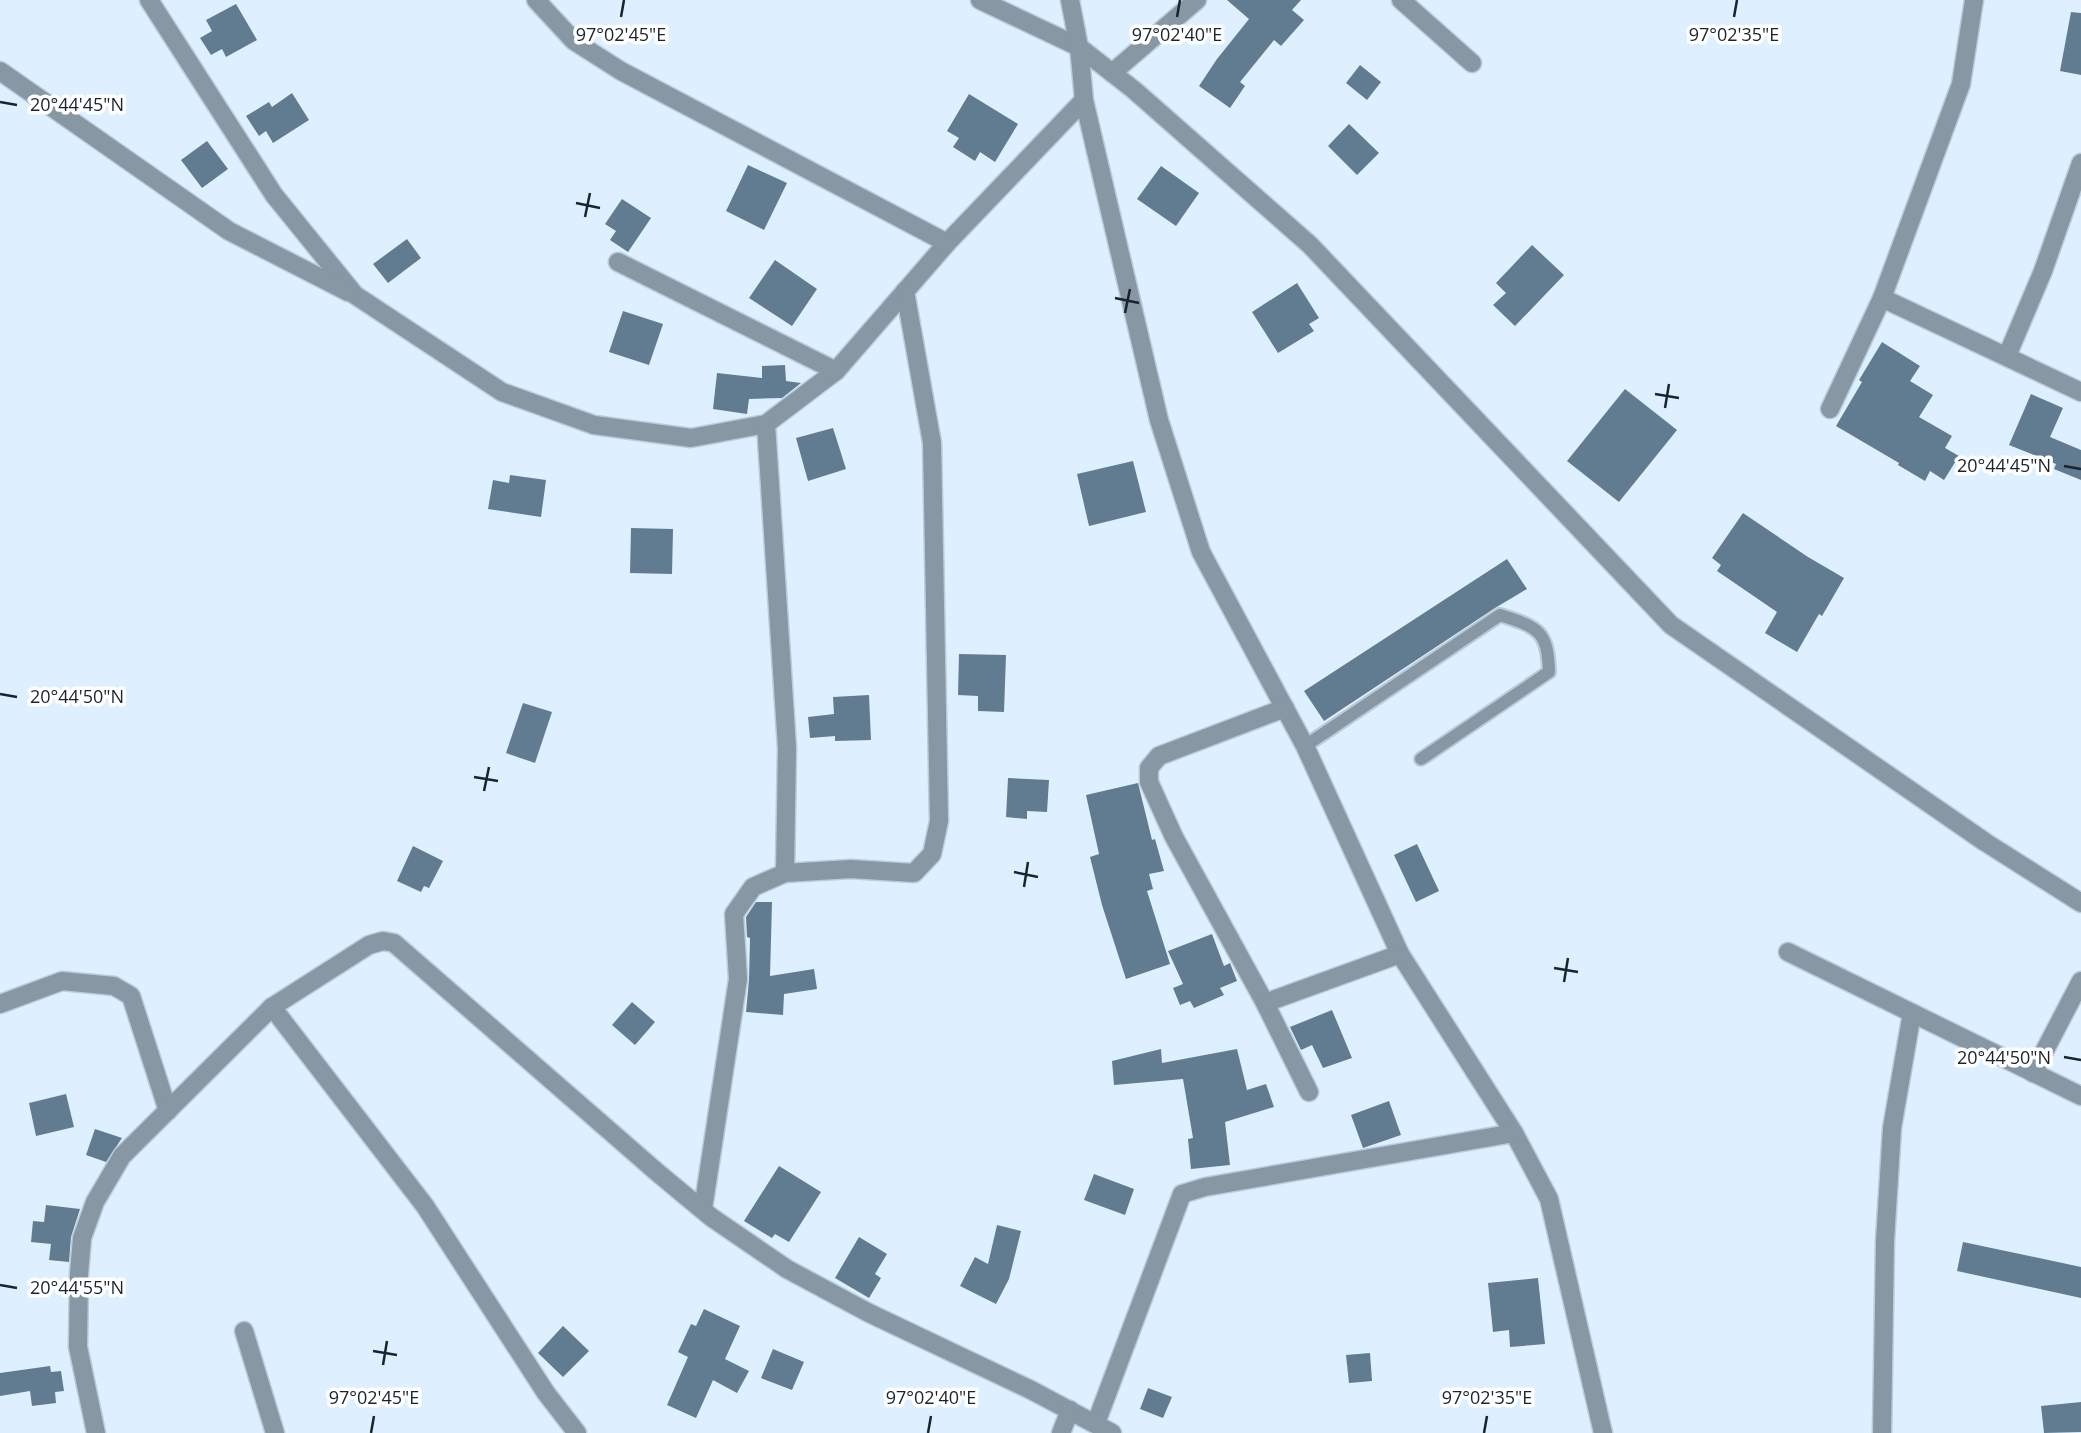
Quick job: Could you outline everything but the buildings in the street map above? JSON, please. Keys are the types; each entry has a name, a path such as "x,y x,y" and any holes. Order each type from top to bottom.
{"street":[{"path":"149,0 274,195 355,295"},
{"path":"536,0 574,41 621,71 947,243"},
{"path":"980,0 1079,47 1133,90 1310,245 1671,625 1985,842 2081,903"},
{"path":"1070,0 1079,47 1084,100 1160,420 1201,552 1306,746 1400,954 1514,1133 1549,1199 1603,1433"},
{"path":"1112,73 1197,0"},
{"path":"1401,0 1472,63"},
{"path":"1830,409 1882,298 1961,85 1974,0"},
{"path":"0,71 229,231 355,295 502,393 594,425 691,438 766,424 836,371 947,243 1084,100"},
{"path":"2007,356 2043,271 2081,163"},
{"path":"618,262 836,371"},
{"path":"703,1209 738,979 734,914 753,887 785,873 851,869 914,873 932,853 939,821 932,443 905,292"},
{"path":"1882,298 2081,392"},
{"path":"766,424 787,748 785,873"},
{"path":"1285,708 1159,756 1149,768 1149,782 1174,836 1265,1003 1309,1092"},
{"path":"96,1433 78,1347 82,1238 95,1202 122,1156 272,1007 369,945 383,941 394,943 711,1217 787,1269 869,1313 1112,1433"},
{"path":"1788,952 2081,1096"},
{"path":"1265,1003 1400,954"},
{"path":"0,1004 62,981 114,986 131,996 168,1111"},
{"path":"2033,1073 2081,981"},
{"path":"272,1007 425,1206 546,1393 577,1433"},
{"path":"1882,1433 1885,1241 1892,1128 1912,1013"},
{"path":"1096,1423 1182,1194 1218,1184 1514,1133"},
{"path":"244,1331 275,1433"},
{"path":"1061,1433 1070,1410"}],"lane":[{"path":"1306,746 1500,615 1521,621 1542,634 1548,654 1549,672 1421,760"}]}
